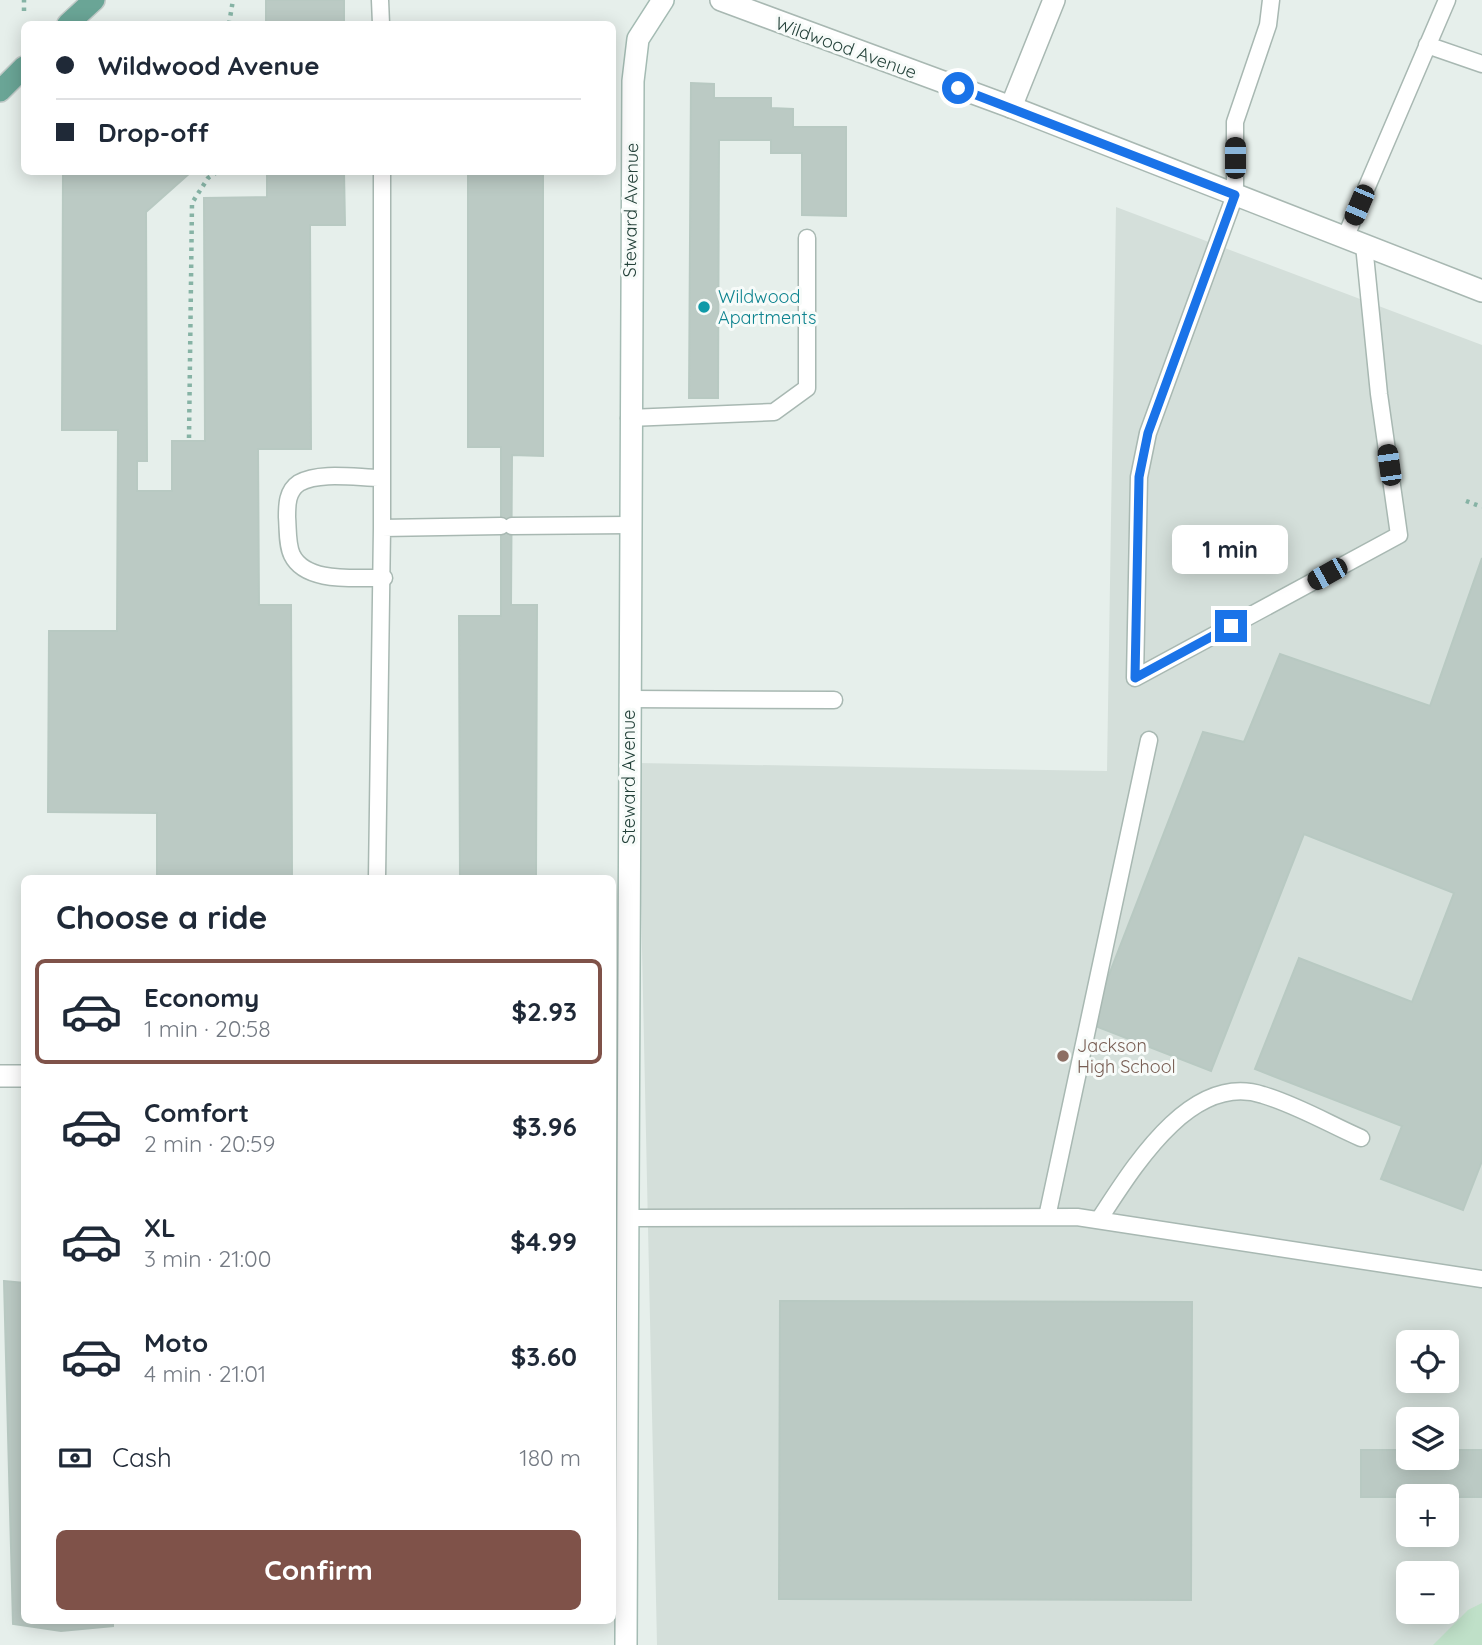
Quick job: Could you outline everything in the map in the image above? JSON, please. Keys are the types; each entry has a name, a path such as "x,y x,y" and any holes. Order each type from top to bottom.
{"main road":[{"path":"71,21 94,0"},
{"name":"Steward Avenue","path":"626,1645 626,1218 620,1069 629,699 629,418 634,59 639,39 663,0"},
{"name":"Wildwood Avenue","path":"721,0 1010,107 1482,291"},
{"path":"1010,107 1054,0"},
{"path":"0,91 21,70"},
{"path":"0,1076 21,1076"}],"lane":[{"path":"380,0 381,21"},
{"path":"1271,0 1268,25 1235,122 1235,195 1146,444 1139,477 1135,678 1399,536 1354,241 1427,45 1447,0"},
{"path":"1427,45 1482,64"},
{"path":"377,875 384,578 381,478 382,175"},
{"path":"629,418 774,412 807,388 807,238"},
{"path":"381,478 316,478 299,484 290,495 287,508 291,554 306,569 323,575 384,578"},
{"path":"382,528 629,525"},
{"path":"629,699 834,700"},
{"path":"1047,1217 1149,740"},
{"path":"1100,1218 1135,1166 1186,1109 1226,1091 1261,1094 1361,1138"},
{"path":"626,1218 1100,1218 1482,1279"}],"path":[{"path":"24,0 24,11"},
{"path":"230,21 233,0"},
{"path":"189,438 192,204 208,178 213,175"},
{"path":"1466,501 1482,507"}],"shaded area":[{"name":"Jackson High School","path":"1116,207 1482,345 1482,1645 657,1645 638,763 1107,771"}],"green space":[{"path":"1482,1603 1482,1645 1433,1645 1454,1624 1459,1624 1459,1619 1468,1610"}],"building":[{"path":"266,0 344,0 344,21 266,21"},
{"name":"Wildwood Apartments","path":"691,83 714,84 714,98 771,98 771,108 793,109 793,127 846,127 846,216 802,215 802,153 771,153 771,140 719,140 718,398 689,398"},
{"path":"63,175 188,175 146,212 147,461 137,461 137,491 172,491 172,441 205,441 204,198 267,197 267,175 344,175 345,225 310,225 311,449 258,449 259,605 291,605 292,875 157,875 157,813 48,812 49,631 117,631 118,430 62,430"},
{"path":"468,175 543,175 543,456 512,455 511,605 537,605 536,875 460,875 459,616 501,616 501,447 468,447"},
{"path":"1482,558 1482,1161 1463,1210 1381,1179 1402,1126 1255,1069 1299,958 1412,1002 1454,893 1304,834 1211,1071 1090,1024 1203,732 1244,742 1280,654 1430,706"},
{"path":"4,1281 21,1283 21,1624 113,1626 61,1631 13,1624"},
{"path":"780,1301 1192,1302 1191,1600 779,1599"},
{"path":"1361,1450 1396,1450 1396,1470 1459,1470 1459,1450 1482,1450 1482,1497 1459,1497 1459,1484 1396,1484 1396,1497 1361,1497"}],"place":[{"name":"Wildwood Apartments","path":"704,307"},
{"name":"Jackson High School","path":"1063,1056"}],"route":[{"path":"958,88 1235,195 1148,433 1139,477 1135,678 1231,626"}]}
